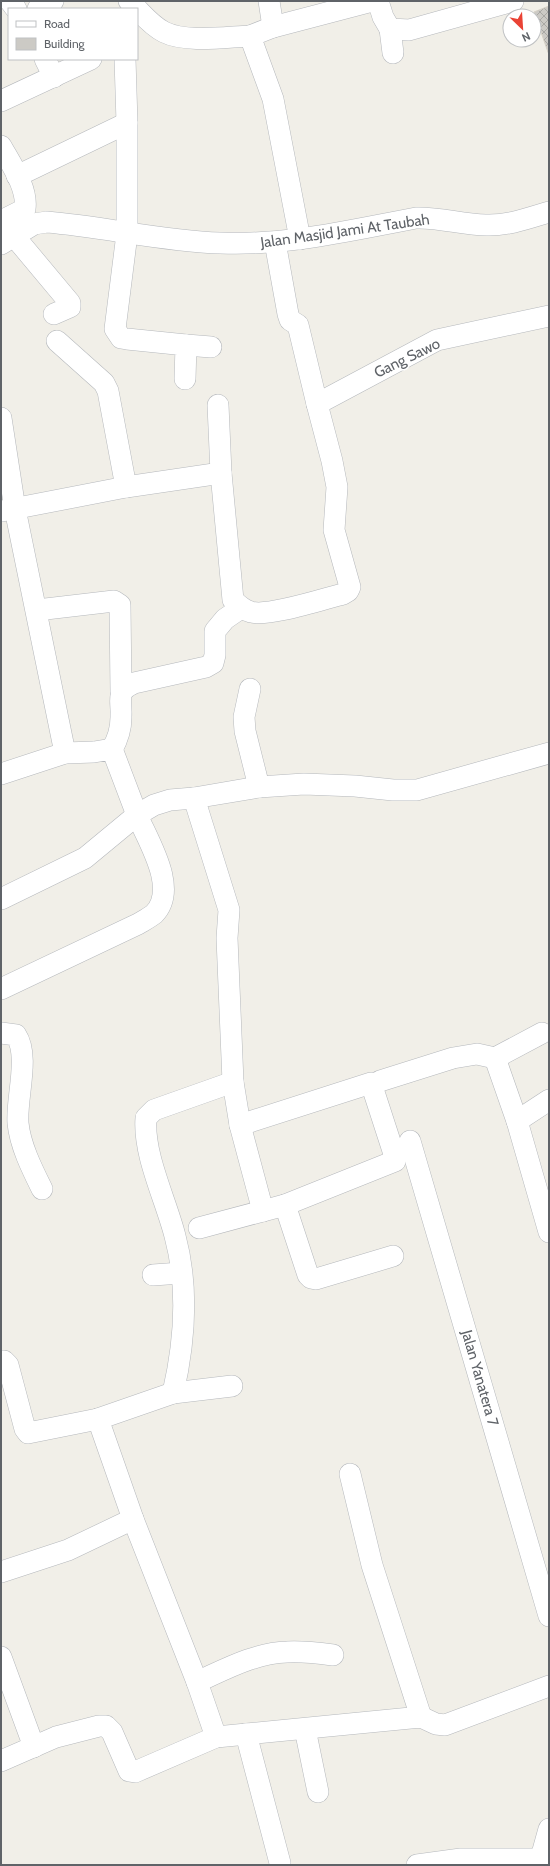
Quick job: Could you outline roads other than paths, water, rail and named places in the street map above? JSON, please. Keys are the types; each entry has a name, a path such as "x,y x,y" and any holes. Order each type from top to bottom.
{"street":[{"path":"40,8 53,1"},
{"path":"269,1 273,27"},
{"path":"141,21 176,36 195,38 250,36 273,27 372,1"},
{"path":"378,1 390,28 393,53"},
{"path":"390,28 409,30 513,1"},
{"path":"250,36 272,99 300,239"},
{"path":"45,60 54,78"},
{"path":"1,101 54,78 89,60"},
{"path":"125,60 127,123 127,234 115,329 118,335 126,339 211,347"},
{"path":"17,176 127,123"},
{"path":"1,147 17,176 26,199 25,209 5,234 70,303 70,307 54,314"},
{"name":"Jalan Masjid Jami At Taubah","path":"5,234 34,224 47,222 127,234 218,243 275,242 300,239 416,218 434,218 487,226 503,224 549,212"},
{"path":"218,405 221,473 233,600 241,608 252,613 277,611 343,594 348,591 350,587 334,530 337,487 332,461 298,325 290,320 288,314 275,242"},
{"name":"Gang Sawo","path":"317,404 437,340 549,316"},
{"path":"57,340 104,383 108,391 126,487"},
{"path":"185,379 186,345"},
{"path":"1,418 8,510 37,610 65,753"},
{"path":"8,510 126,487 221,473"},
{"path":"1,989 138,924 153,914 163,899 163,881 160,867 137,815 112,749 120,728 121,716 120,605 114,601 37,610"},
{"path":"121,692 134,683 206,667 213,663 215,655 215,631 225,619 241,608"},
{"path":"250,689 244,717 245,731 259,787"},
{"path":"1,774 65,753 94,752 112,749"},
{"path":"1,899 85,858 137,815 154,805 170,800 194,798 259,787 312,784 393,790 417,790 549,752"},
{"path":"194,798 229,910 228,938 233,1082 240,1125 263,1211"},
{"path":"380,1080 453,1058 477,1054 495,1058 542,1033"},
{"path":"1,1034 16,1035 21,1042 21,1059 10,1100 18,1122 20,1134 42,1189"},
{"path":"495,1058 547,1211 549,1232"},
{"path":"173,1393 180,1361 185,1321 181,1273 175,1236 151,1156 146,1118 154,1110 233,1082"},
{"path":"198,1228 285,1205 395,1161 371,1083 240,1125"},
{"path":"517,1121 549,1100"},
{"name":"Jalan Yanatera 7","path":"410,1140 549,1616"},
{"path":"285,1205 310,1278 316,1279 393,1256"},
{"path":"153,1275 181,1273"},
{"path":"1,1361 4,1361 8,1365 25,1429 28,1433 98,1419 173,1393 232,1386"},
{"path":"98,1419 133,1519 197,1682 216,1737"},
{"path":"350,1474 374,1571 421,1717"},
{"path":"1,1572 68,1550 133,1519"},
{"path":"197,1682 256,1657 270,1654 287,1652 333,1655"},
{"path":"1,1657 34,1747"},
{"path":"1,1761 56,1737 99,1726 106,1726 112,1732 129,1771 135,1772 216,1737 421,1717 436,1724 445,1725 549,1686"},
{"path":"305,1729 318,1792"},
{"path":"246,1734 280,1863"},
{"path":"417,1865 461,1859 543,1861 549,1829"}]}
